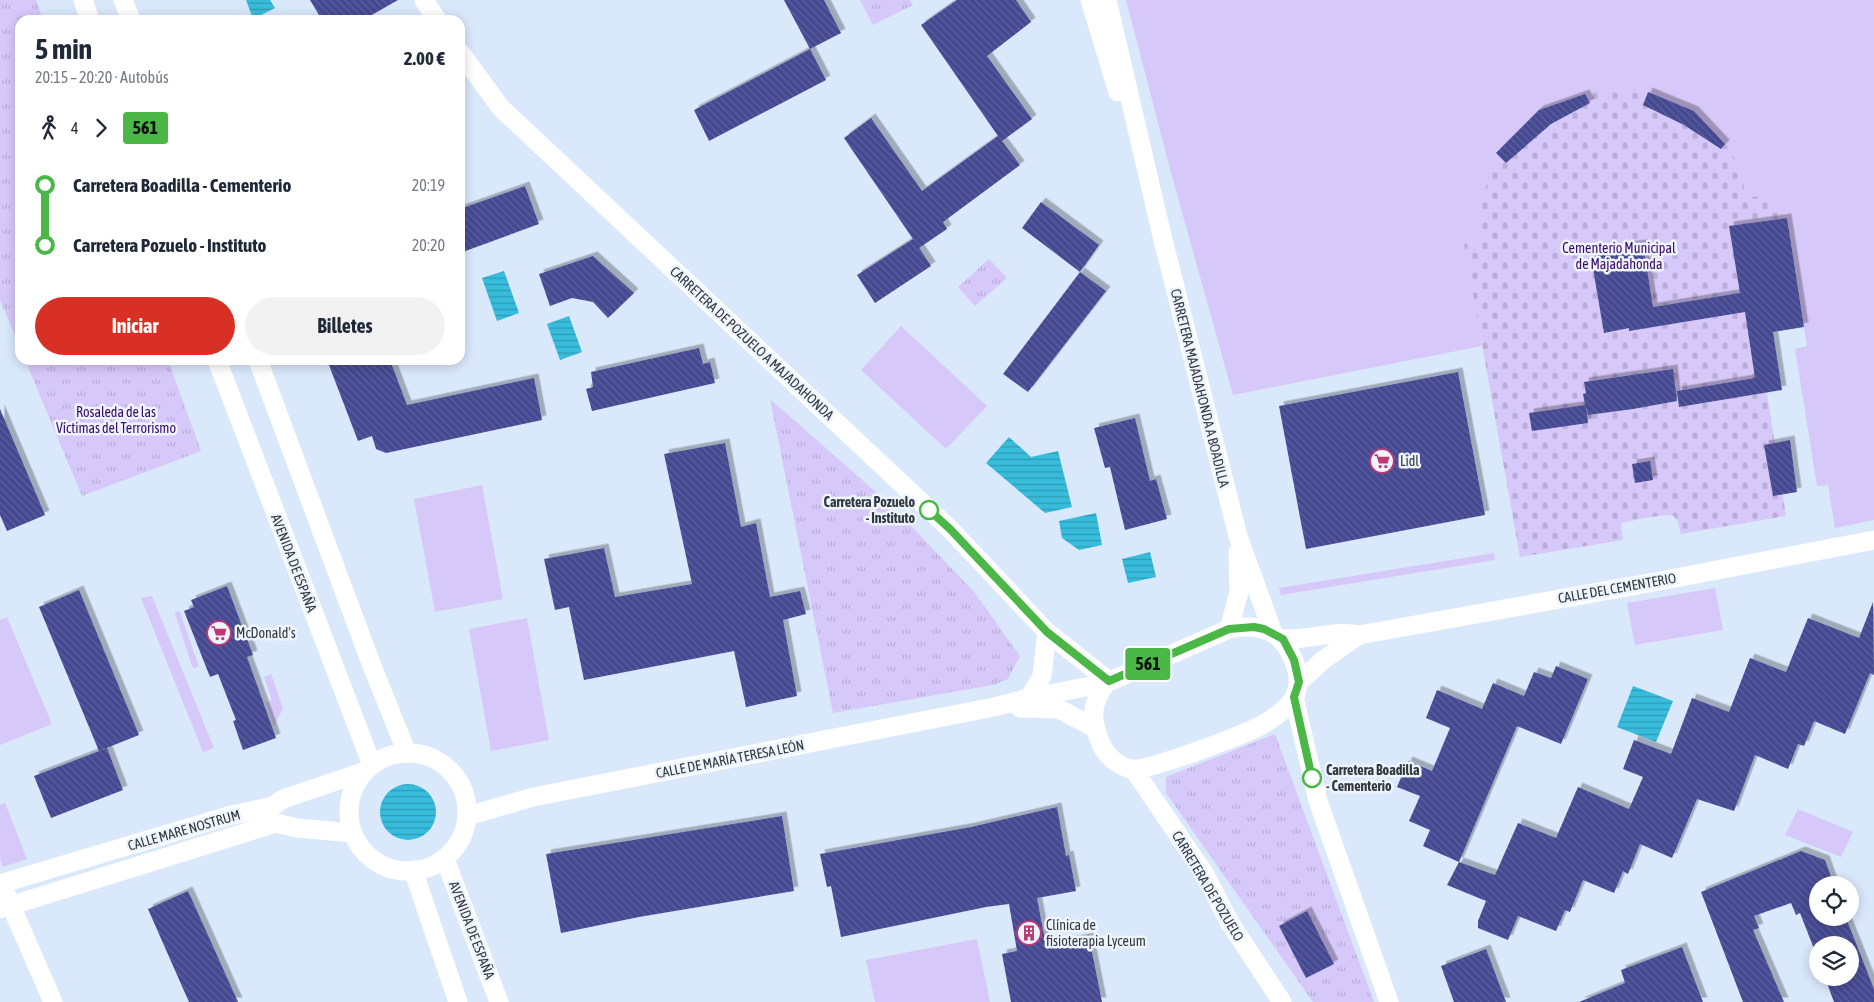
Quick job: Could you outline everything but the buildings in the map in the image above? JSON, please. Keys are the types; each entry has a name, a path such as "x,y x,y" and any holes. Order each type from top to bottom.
{"street":[{"path":"82,0 88,15"},
{"path":"123,0 129,15"},
{"path":"424,0 434,15"},
{"name":"CARRETERA MAJADAHONDA A BOADILLA","path":"1090,0 1163,240"},
{"name":"CARRETERA MAJADAHONDA A BOADILLA","path":"1102,0 1119,46"},
{"name":"CARRETERA MAJADAHONDA A BOADILLA","path":"1107,0 1163,240 1238,536 1278,636"},
{"name":"CARRETERA DE POZUELO A MAJADAHONDA","path":"465,59 502,108 950,529 1047,632 1108,682"},
{"name":"AVENIDA DE ESPAÑA","path":"219,365 369,768"},
{"path":"260,365 372,666 407,753"},
{"name":"CARRETERA MAJADAHONDA A BOADILLA","path":"1229,629 1239,592 1238,536"},
{"name":"CALLE DEL CEMENTERIO","path":"1278,636 1303,638 1346,632 1359,635 1655,582 1874,540"},
{"path":"1297,690 1282,712 1260,726 1167,762 1134,770 1119,764 1104,751 1095,728 1094,710 1097,696 1108,682 1229,629 1254,627 1278,636 1294,660 1297,690 1318,801 1389,1002"},
{"path":"1029,698 1042,676 1047,632"},
{"name":"CALLE DEL CEMENTERIO","path":"1297,690 1323,660 1359,635"},
{"name":"CALLE DE MARÍA TERESA LEÓN","path":"468,816 533,797 994,707 1108,682"},
{"name":"CALLE DE MARÍA TERESA LEÓN","path":"994,707 1059,709 1095,728"},
{"path":"407,753 424,755 439,761 451,771 461,784 468,816 460,840 445,859 430,867 413,870 394,869 376,862 362,850 353,833 349,817 350,800 356,784 369,768 389,756 407,753"},
{"name":"CALLE MARE NOSTRUM","path":"6,907 274,815 283,799 369,768"},
{"name":"CARRETERA DE POZUELO","path":"1134,770 1204,873 1230,923 1282,1002"},
{"path":"274,815 298,828 353,833"},
{"name":"CALLE MARE NOSTRUM","path":"1,882 228,816 274,815"},
{"name":"AVENIDA DE ESPAÑA","path":"445,859 499,1002"},
{"path":"413,870 458,1002"},
{"path":"1,882 6,907 53,1002"}],"green space":[{"path":"0,0 36,0 41,15 15,15 15,335 0,300"},
{"path":"860,0 910,0 913,5 873,25"},
{"path":"1126,0 1874,0 1874,520 1835,528 1828,485 1817,486 1795,349 1807,346 1787,218 1779,206 1771,200 1746,197 1741,170 1479,243 1465,244 1482,346 1233,395 1170,169"},
{"name":"Cementerio Municipal de Majadahonda","path":"1644,90 1694,111 1728,147 1741,170 1746,197 1766,198 1776,202 1787,218 1799,295 1768,300 1766,387 1786,516 1681,534 1675,517 1669,515 1656,516 1622,523 1623,540 1520,557 1464,244 1479,243 1483,193 1504,146 1539,110 1592,91"},
{"path":"989,259 1007,278 975,306 958,287"},
{"path":"901,326 987,406 946,449 861,370"},
{"name":"Rosaleda de las Víctimas del Terrorismo","path":"27,365 170,365 201,451 82,496"},
{"path":"770,399 894,508 975,593 1020,656 1008,679 993,685 833,713"},
{"path":"482,485 503,599 435,612 414,499"},
{"path":"1494,553 1495,560 1281,595 1279,588"},
{"path":"1715,588 1723,630 1635,645 1627,603"},
{"path":"152,596 214,748 203,752 141,598"},
{"path":"177,611 180,612 198,664 195,669 192,666 175,614"},
{"path":"7,617 52,724 0,745 0,620"},
{"path":"527,618 549,740 491,751 469,629"},
{"path":"271,674 283,708 274,726 266,703 272,700 264,677"},
{"path":"1275,734 1374,1002 1313,1002 1166,793 1166,777"},
{"path":"5,803 27,859 3,867 0,859 0,805"},
{"path":"1798,809 1853,832 1841,857 1785,835"},
{"path":"977,939 990,1002 875,1002 866,960"}],"water":[{"path":"246,0 270,0 275,8 261,15 252,15"},
{"path":"504,271 519,313 497,321 482,278"},
{"path":"569,316 582,352 560,360 547,324"},
{"path":"1009,437 1031,457 1058,451 1072,507 1045,513 986,463"},
{"path":"1096,513 1102,545 1079,550 1062,538 1059,521"},
{"path":"1150,552 1156,577 1128,583 1122,559"},
{"path":"1633,686 1673,701 1656,742 1617,727"},
{"path":"408,784 419,786 428,792 434,801 436,812 434,823 428,832 419,838 408,840 397,838 388,832 382,823 380,812 382,801 388,792 397,786"}],"bus line":[{"name":"561","path":"929,510 950,529 1047,632 1109,681 1229,629 1254,627 1264,629 1283,639 1294,660 1299,682 1294,697 1312,778"}],"place":[{"name":"Lidl","path":"1382,461"},
{"name":"Carretera Pozuelo - Instituto","path":"929,510"},
{"name":"McDonald's","path":"219,633"},
{"name":"Carretera Boadilla - Cementerio","path":"1312,778"},
{"name":"Clínica de fisioterapia Lyceum","path":"1029,933"}]}
